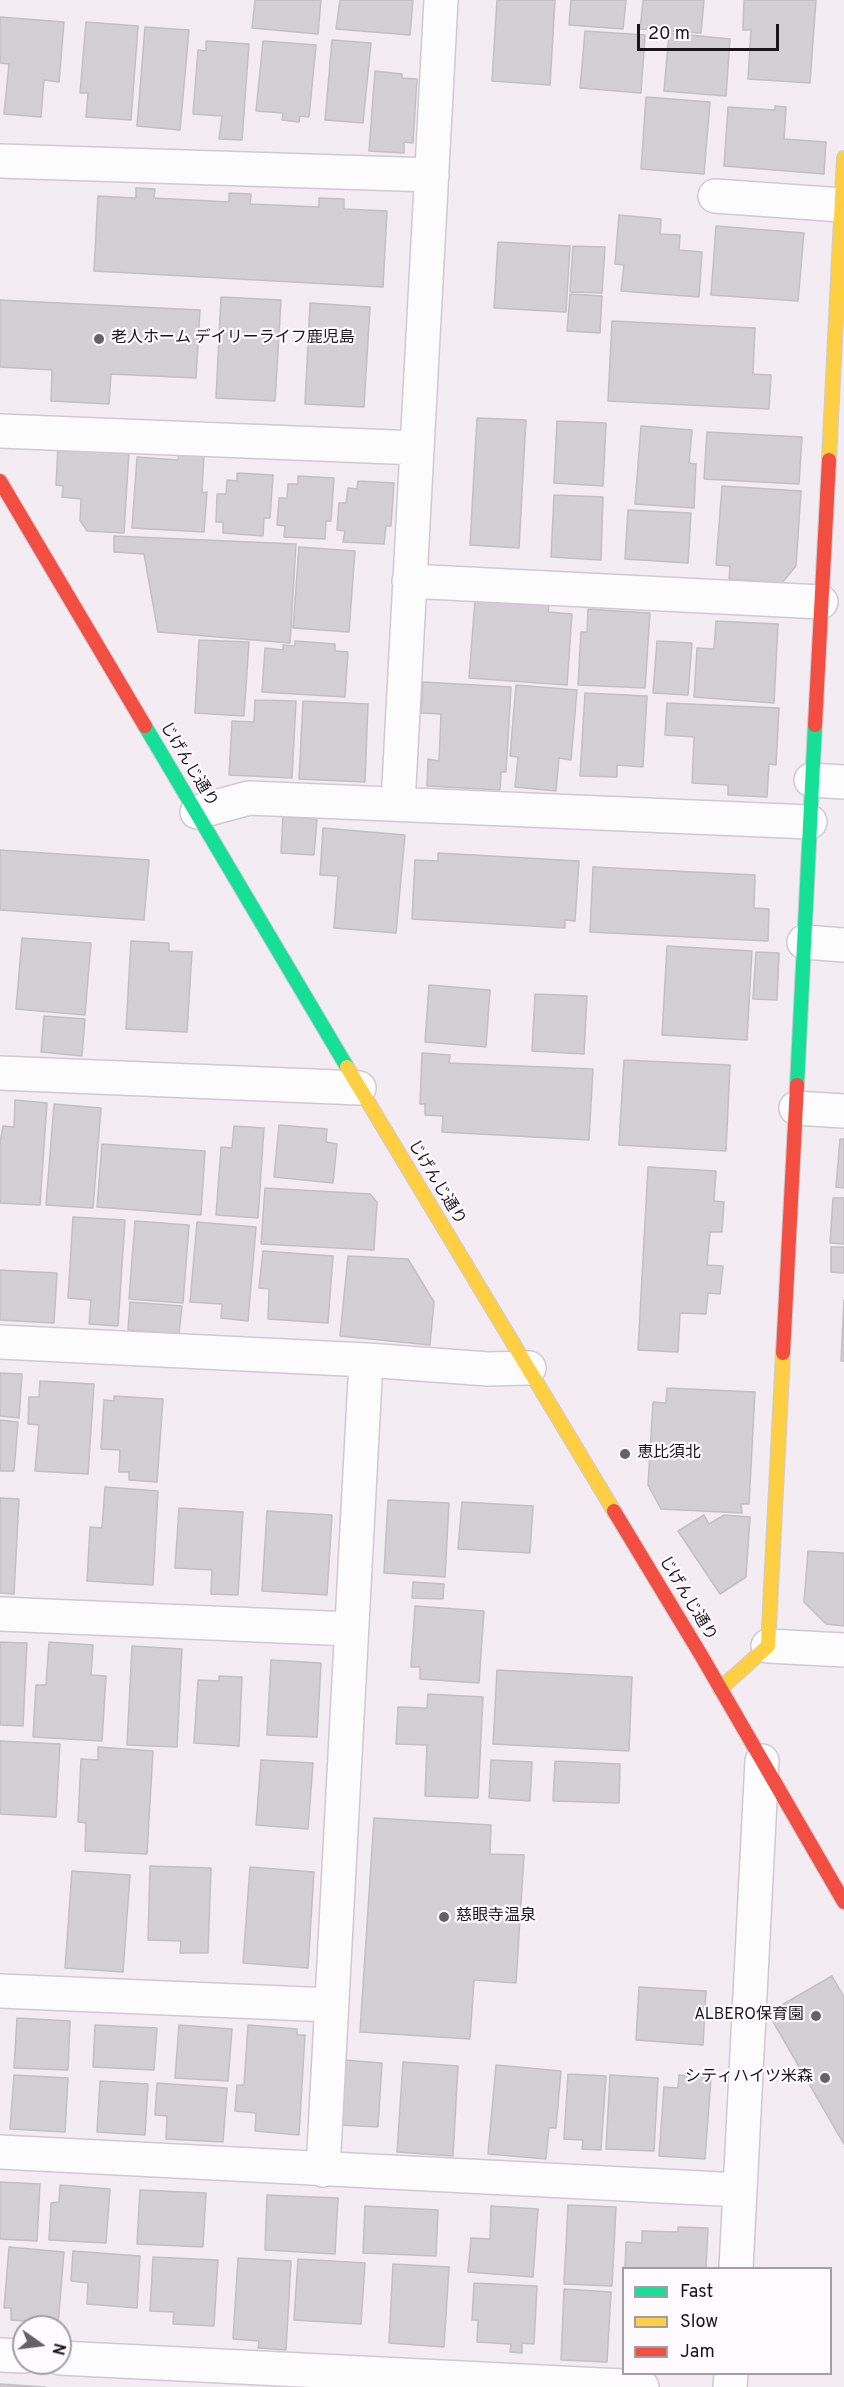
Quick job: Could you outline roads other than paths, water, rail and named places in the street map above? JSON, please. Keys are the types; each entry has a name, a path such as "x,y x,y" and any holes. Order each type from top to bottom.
{"street":[{"path":"398,804 441,0"},
{"path":"768,1646 821,602 834,561 844,158"},
{"path":"0,161 432,175"},
{"path":"715,196 843,205"},
{"path":"0,431 417,448"},
{"name":"じげんじ通り","path":"0,481 359,1088 720,1689 844,1902"},
{"path":"409,581 821,602"},
{"path":"811,780 844,782"},
{"path":"197,812 249,798 810,822"},
{"path":"804,942 844,945"},
{"path":"0,1073 359,1088"},
{"path":"796,1108 844,1111"},
{"path":"0,1342 366,1360 488,1369 529,1368"},
{"path":"323,2170 366,1360"},
{"path":"0,1614 351,1629"},
{"path":"720,1689 768,1646 844,1650"},
{"path":"736,2267 762,1761"},
{"path":"0,1991 331,2005"},
{"path":"0,2152 740,2190"},
{"path":"72,2359 642,2387"}],"place":[{"name":"老人ホーム デイリーライフ鹿児島","path":"99,339"},
{"name":"恵比須北","path":"625,1454"},
{"name":"慈眼寺温泉","path":"444,1917"},
{"name":"ALBERO保育園","path":"816,2016"},
{"name":"シティハイツ米森","path":"825,2078"}]}
